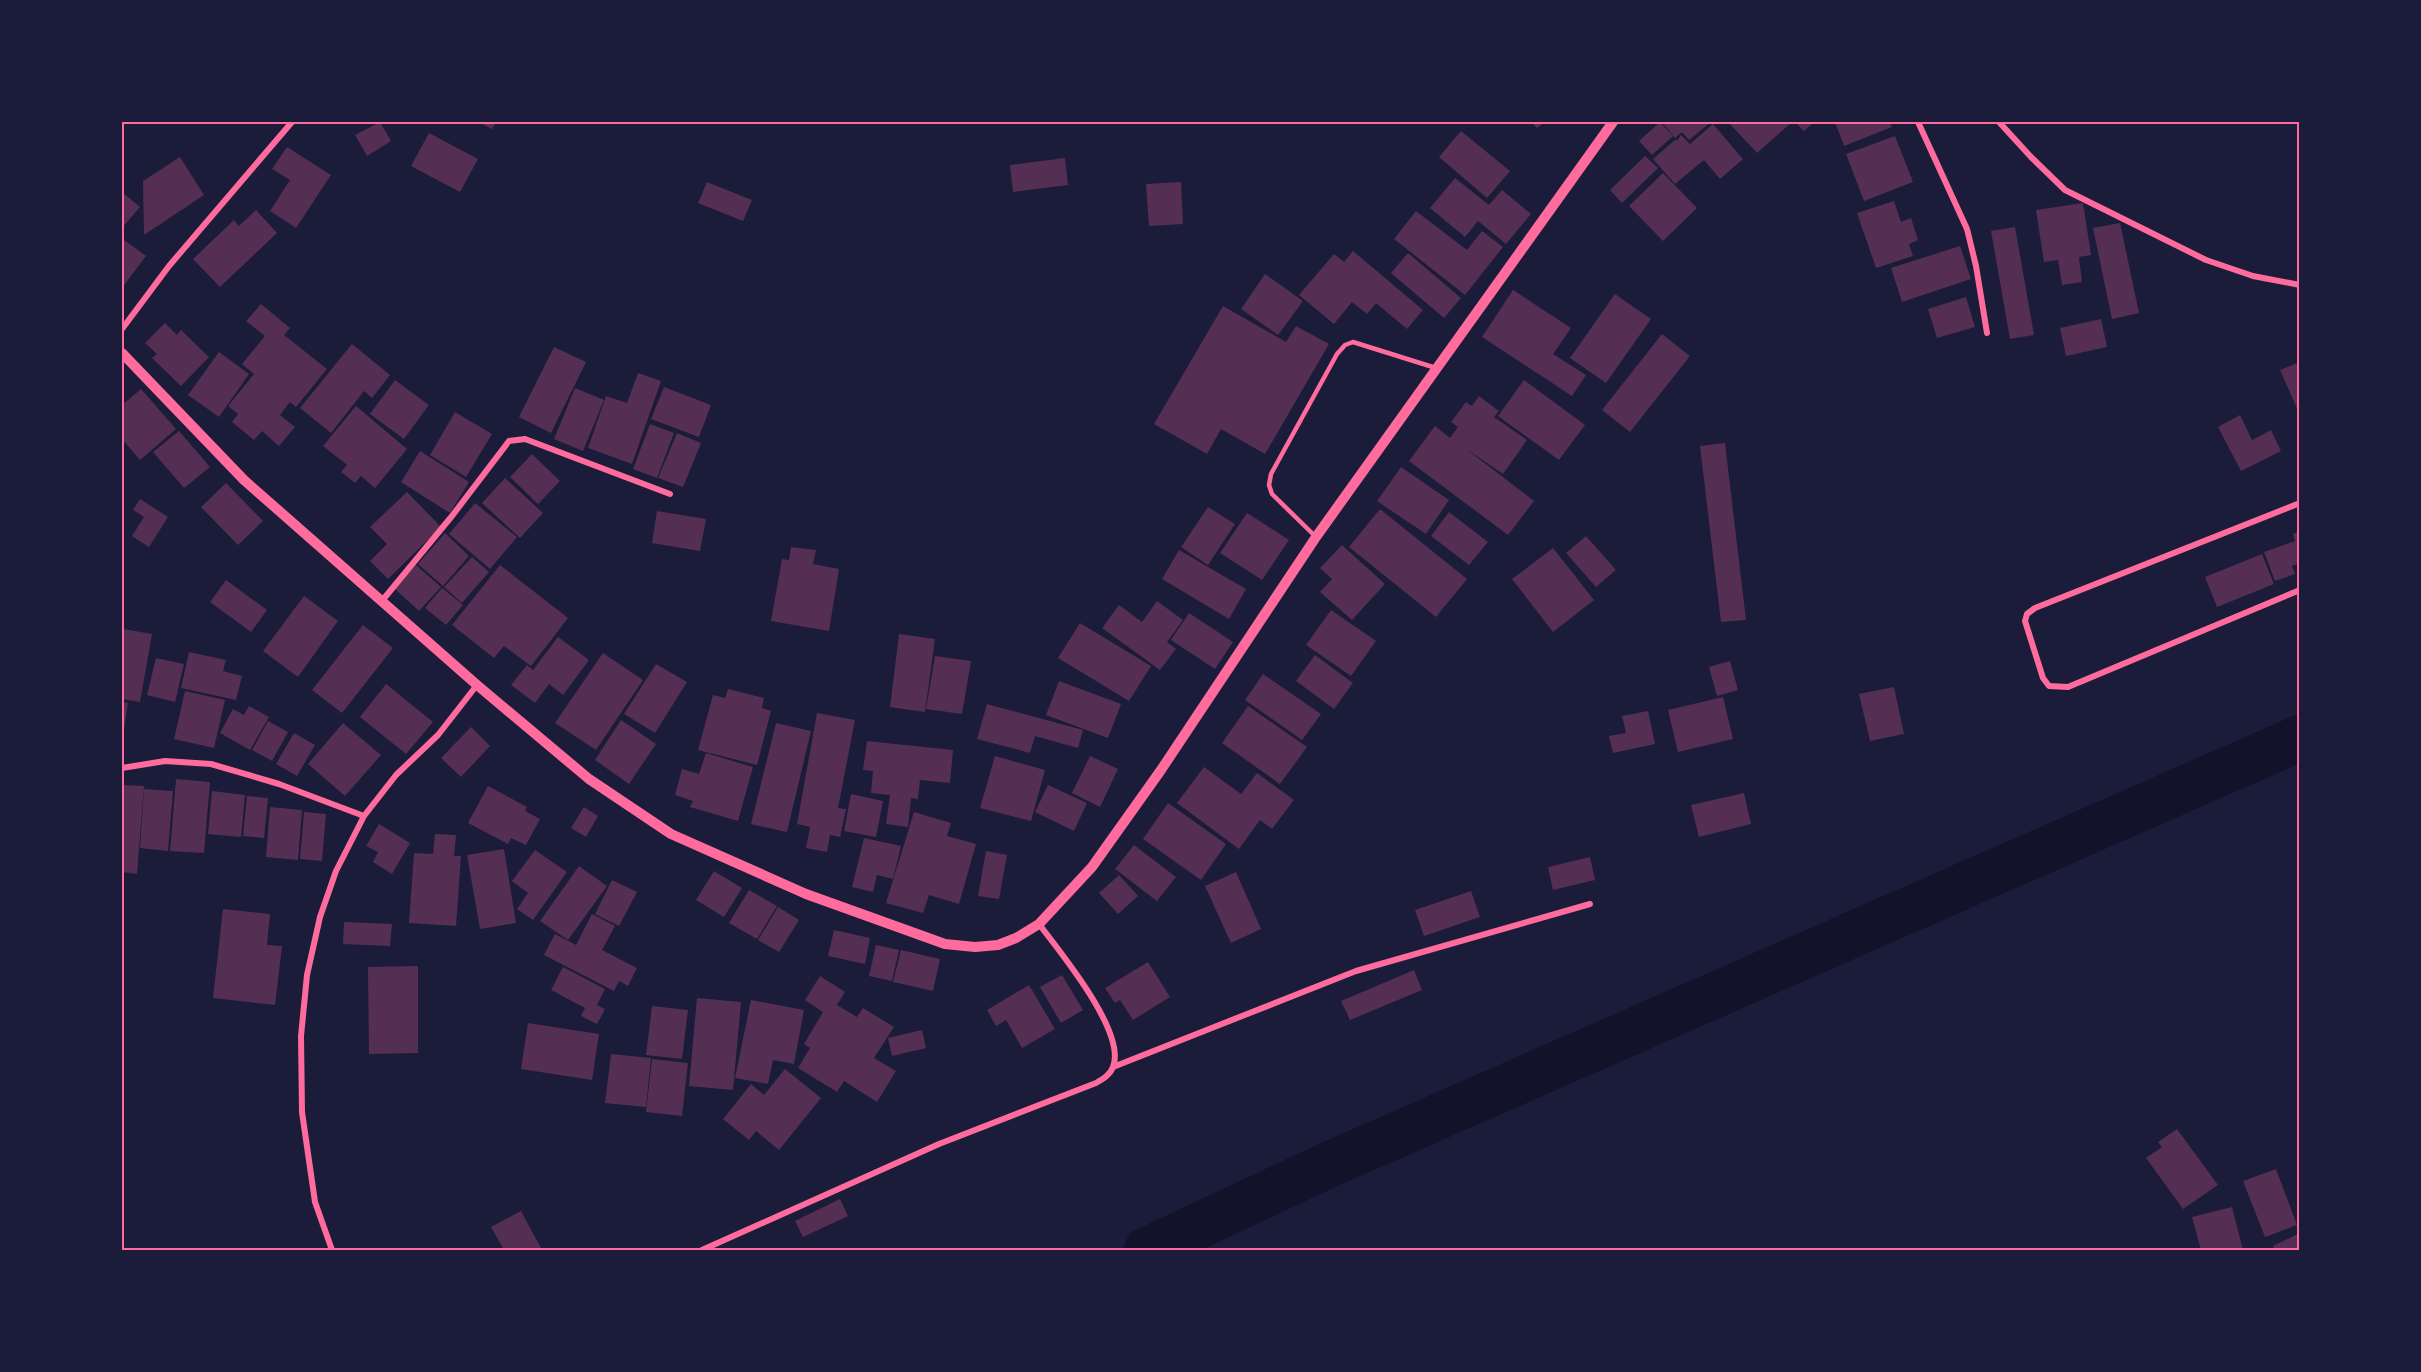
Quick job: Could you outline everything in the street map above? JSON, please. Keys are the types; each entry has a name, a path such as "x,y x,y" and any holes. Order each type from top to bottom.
{"street":[{"path":"122,329 169,266 292,122"},
{"path":"122,353 244,480 381,602 589,779 671,834 806,894 945,944 975,947 998,945 1016,938 1039,924 1099,858 1316,537 1613,122"},
{"path":"1918,122 1967,229 1987,333"},
{"path":"1999,122 2065,190 2206,260 2253,276 2300,285"},
{"path":"381,602 452,516 509,441 525,439 670,494"},
{"path":"2300,503 2035,608 2027,614 2025,621 2043,678 2049,686 2068,687 2300,590"},
{"path":"332,1251 315,1202 302,1112 301,1036 307,975 320,917 336,871 364,816 396,775 438,735 477,685"},
{"path":"122,768 165,761 211,764 279,784 364,816"},
{"path":"1113,1067 1356,971 1590,904"},
{"path":"702,1251 939,1144 1096,1083 1106,1077 1113,1067 1114,1057 1110,1037 1095,1001 1082,978 1039,924"}],"lane":[{"path":"1316,537 1272,494 1269,485 1271,474 1337,354 1345,345 1353,342 1436,368"}],"building":[{"path":"380,122 391,141 367,156 355,135"},
{"path":"478,122 496,122 492,129"},
{"path":"1531,122 1545,122 1537,128"},
{"path":"1660,122 1673,136 1652,155 1639,141"},
{"path":"1662,122 1711,122 1689,140 1682,132 1675,138"},
{"path":"1728,122 1792,122 1757,153"},
{"path":"1795,122 1814,122 1804,131"},
{"path":"1835,122 1889,122 1892,127 1844,146"},
{"path":"1713,124 1743,159 1720,179 1704,160 1675,184 1653,159 1676,139 1677,141 1681,135 1690,144"},
{"path":"1461,131 1510,171 1487,198 1439,157"},
{"path":"429,133 478,159 460,192 411,166"},
{"path":"1895,136 1913,182 1864,201 1846,154"},
{"path":"287,147 331,175 296,228 270,211 290,180 272,169"},
{"path":"1645,156 1658,168 1622,203 1610,190"},
{"path":"180,157 204,195 144,235 143,181"},
{"path":"1065,158 1068,185 1013,192 1010,165"},
{"path":"1663,173 1697,208 1663,241 1629,206"},
{"path":"1455,178 1489,205 1502,190 1531,214 1506,244 1478,221 1465,237 1430,208"},
{"path":"707,182 752,200 743,221 698,203"},
{"path":"1181,182 1183,224 1149,226 1146,184"},
{"path":"122,192 140,207 122,228"},
{"path":"1894,201 1901,222 1911,218 1918,240 1909,244 1913,256 1876,268 1857,213"},
{"path":"2083,203 2091,255 2079,257 2082,282 2062,285 2058,260 2044,262 2036,210"},
{"path":"256,210 277,233 220,287 193,259 234,220 239,226"},
{"path":"1416,211 1467,250 1482,231 1503,247 1465,295 1394,239"},
{"path":"2120,223 2139,313 2112,319 2093,228"},
{"path":"2015,227 2034,335 2010,339 1991,231"},
{"path":"124,240 146,256 122,288 122,244"},
{"path":"1960,246 1971,279 1902,302 1891,268"},
{"path":"1353,251 1423,310 1407,329 1376,303 1367,314 1352,302 1334,324 1299,295 1334,254 1344,262"},
{"path":"1408,253 1461,298 1444,318 1391,273"},
{"path":"1265,274 1303,301 1278,335 1241,309"},
{"path":"1513,290 1571,328 1553,354 1586,375 1572,396 1482,337"},
{"path":"1615,294 1651,319 1606,383 1570,358"},
{"path":"1966,297 1975,327 1937,338 1928,309"},
{"path":"261,304 290,328 284,335 327,369 296,407 290,402 280,415 295,427 279,446 262,431 254,440 232,422 238,414 228,406 254,374 242,364 265,336 246,321"},
{"path":"1223,306 1286,342 1296,326 1329,344 1265,454 1221,429 1207,454 1154,424"},
{"path":"2101,319 2107,347 2066,356 2060,328"},
{"path":"165,323 177,335 181,330 209,357 181,386 152,358 157,354 145,343"},
{"path":"1662,334 1690,356 1630,432 1602,410"},
{"path":"352,344 390,375 372,398 364,391 331,433 300,408"},
{"path":"554,347 586,362 551,433 519,417"},
{"path":"219,352 249,374 219,417 188,395"},
{"path":"2300,362 2300,415 2280,370"},
{"path":"638,373 661,381 632,464 588,448 606,396 627,403"},
{"path":"395,380 429,405 404,439 370,414"},
{"path":"1524,380 1585,425 1559,460 1498,416"},
{"path":"664,387 711,405 699,437 651,419"},
{"path":"575,388 604,400 583,451 554,439"},
{"path":"141,389 176,429 140,460 122,439 122,405"},
{"path":"1479,396 1499,411 1494,417 1527,440 1503,474 1465,448 1534,501 1508,535 1409,461 1435,426 1450,438 1458,427 1451,422 1466,402 1472,406"},
{"path":"356,406 407,449 375,488 361,476 355,483 341,472 347,465 323,446"},
{"path":"455,412 492,434 466,477 430,455"},
{"path":"2240,415 2252,440 2271,430 2281,451 2241,471 2218,427"},
{"path":"650,424 674,433 657,478 633,469"},
{"path":"179,431 210,467 184,488 153,452"},
{"path":"677,433 701,443 683,487 658,478"},
{"path":"1725,443 1746,620 1721,622 1700,446"},
{"path":"420,451 469,482 450,513 401,482"},
{"path":"532,454 560,481 538,504 510,477"},
{"path":"1401,467 1449,500 1426,534 1377,501"},
{"path":"505,478 543,513 520,538 482,503"},
{"path":"226,483 263,521 238,545 201,507"},
{"path":"407,492 441,527 388,579 370,561 387,544 370,527"},
{"path":"140,499 168,517 149,547 132,536 144,517 133,510"},
{"path":"475,503 517,537 490,569 449,534"},
{"path":"1208,507 1235,524 1208,565 1181,547"},
{"path":"1380,509 1467,579 1436,617 1349,547"},
{"path":"657,511 706,519 700,551 652,543"},
{"path":"1449,512 1488,542 1469,565 1431,536"},
{"path":"1247,513 1289,540 1262,580 1220,553"},
{"path":"2300,531 2300,563 2292,566 2295,574 2275,581 2264,552 2295,541 2293,534"},
{"path":"445,533 469,556 443,586 418,564"},
{"path":"1586,536 1616,570 1596,587 1566,553"},
{"path":"1342,545 1385,584 1352,620 1320,592 1332,579 1320,568"},
{"path":"791,547 816,550 813,564 839,569 829,631 771,621 782,559 789,560"},
{"path":"1553,548 1594,600 1553,632 1512,579"},
{"path":"1179,550 1246,589 1229,619 1162,579"},
{"path":"2262,554 2274,584 2217,607 2205,577"},
{"path":"472,557 489,572 462,603 444,587"},
{"path":"416,565 441,587 419,611 394,588"},
{"path":"500,565 568,618 531,666 504,646 494,658 452,625"},
{"path":"226,580 267,610 251,632 210,602"},
{"path":"442,588 463,605 446,625 425,608"},
{"path":"304,596 338,621 298,677 263,651"},
{"path":"1157,601 1183,620 1167,642 1176,649 1160,670 1102,628 1119,605 1142,622"},
{"path":"1331,610 1376,641 1351,676 1306,645"},
{"path":"1189,613 1233,642 1215,669 1171,640"},
{"path":"1080,623 1151,666 1129,701 1058,658"},
{"path":"363,625 393,648 342,713 312,690"},
{"path":"123,629 152,634 140,702 122,699"},
{"path":"899,634 935,639 925,712 890,707"},
{"path":"558,637 589,660 563,695 549,684 535,703 511,685 527,665 533,670"},
{"path":"189,652 226,660 223,671 242,676 236,700 181,688"},
{"path":"603,653 643,680 596,750 555,723"},
{"path":"1315,655 1353,683 1334,709 1296,681"},
{"path":"935,656 971,661 962,714 926,709"},
{"path":"156,658 184,664 175,702 147,695"},
{"path":"1730,661 1738,690 1717,696 1709,667"},
{"path":"656,664 687,682 655,733 624,714"},
{"path":"1263,674 1321,714 1302,740 1245,700"},
{"path":"1059,681 1121,704 1108,738 1046,715"},
{"path":"386,684 433,722 406,754 360,717"},
{"path":"1894,687 1904,734 1870,741 1859,694"},
{"path":"728,689 764,698 762,708 771,711 757,765 698,750 713,695 725,698"},
{"path":"185,691 225,700 214,748 174,739"},
{"path":"1723,697 1733,739 1678,752 1668,710"},
{"path":"122,702 128,703 123,737 122,737"},
{"path":"987,704 1083,730 1078,748 1035,736 1030,753 977,739"},
{"path":"249,706 269,717 250,750 220,733 233,709 244,715"},
{"path":"1248,706 1307,747 1280,784 1222,743"},
{"path":"1648,711 1655,744 1613,753 1609,736 1626,733 1622,716"},
{"path":"817,713 855,720 838,808 846,809 840,837 830,835 827,852 806,848 810,827 797,824"},
{"path":"621,720 656,744 629,784 595,760"},
{"path":"268,721 288,732 272,761 252,750"},
{"path":"343,723 381,755 345,796 308,764"},
{"path":"776,723 811,731 787,832 751,824"},
{"path":"471,727 490,746 461,777 441,758"},
{"path":"294,733 315,745 297,776 276,764"},
{"path":"867,741 953,750 950,783 920,780 918,799 911,798 908,827 886,824 890,795 871,793 873,771 863,770"},
{"path":"706,753 753,767 738,821 690,807 693,801 675,795 682,769 699,774"},
{"path":"995,756 1045,770 1031,821 980,808"},
{"path":"1090,756 1118,769 1100,807 1072,793"},
{"path":"1204,767 1241,794 1257,773 1294,800 1272,829 1260,820 1239,849 1177,803"},
{"path":"176,779 210,782 204,853 170,851"},
{"path":"122,785 144,786 137,874 122,872"},
{"path":"1048,785 1087,803 1074,831 1035,812"},
{"path":"488,786 527,807 525,811 540,819 526,845 511,838 508,844 468,823"},
{"path":"144,789 173,791 168,851 140,848"},
{"path":"212,791 245,795 241,837 208,834"},
{"path":"1744,793 1751,824 1699,837 1691,805"},
{"path":"851,794 883,801 876,837 844,831"},
{"path":"247,796 268,798 264,838 243,836"},
{"path":"1168,803 1226,844 1201,880 1143,839"},
{"path":"270,807 302,810 298,860 266,857"},
{"path":"584,807 598,816 586,837 571,828"},
{"path":"304,812 326,814 322,861 300,859"},
{"path":"914,812 951,823 947,836 976,844 959,904 929,895 923,913 886,903"},
{"path":"379,824 410,843 392,874 373,862 378,852 366,846"},
{"path":"435,834 456,835 454,856 461,856 456,926 409,923 414,853 433,854"},
{"path":"864,838 901,846 893,879 877,875 873,892 852,887"},
{"path":"1134,845 1176,877 1157,901 1115,869"},
{"path":"504,849 516,923 480,929 467,855"},
{"path":"535,850 567,872 533,920 517,909 528,893 512,881"},
{"path":"986,851 1007,855 999,899 978,896"},
{"path":"1590,857 1595,880 1553,890 1548,867"},
{"path":"579,866 607,886 568,940 540,921"},
{"path":"714,871 742,888 724,917 696,900"},
{"path":"1236,872 1261,929 1231,943 1205,886"},
{"path":"1119,875 1138,896 1118,914 1099,893"},
{"path":"612,880 637,892 619,926 595,914"},
{"path":"749,890 777,906 757,939 729,923"},
{"path":"1471,891 1480,917 1424,936 1415,910"},
{"path":"778,907 799,920 779,952 758,940"},
{"path":"223,909 270,914 267,945 282,946 275,1005 213,998"},
{"path":"592,914 615,926 602,950 637,968 628,986 619,981 614,991 544,955 555,934 576,945"},
{"path":"344,922 392,924 390,946 343,944"},
{"path":"834,930 870,938 865,964 828,956"},
{"path":"876,945 899,950 892,981 869,976"},
{"path":"901,950 940,959 933,991 893,982"},
{"path":"1148,962 1170,997 1133,1020 1120,1000 1115,1003 1105,988"},
{"path":"418,966 418,1053 369,1054 368,967"},
{"path":"563,967 605,989 597,1005 605,1009 597,1024 581,1016 585,1008 551,990"},
{"path":"1414,970 1422,990 1350,1020 1341,1001"},
{"path":"1062,975 1083,1010 1061,1023 1040,987"},
{"path":"820,976 845,992 837,1005 857,1017 863,1008 894,1027 874,1058 896,1071 877,1102 844,1081 837,1092 798,1068 810,1048 804,1044 823,1012 805,1000"},
{"path":"1029,985 1055,1029 1022,1048 1006,1020 996,1026 987,1010"},
{"path":"697,998 741,1002 733,1090 689,1086"},
{"path":"751,1000 804,1010 794,1064 773,1060 768,1084 735,1078"},
{"path":"652,1006 688,1010 682,1059 646,1055"},
{"path":"528,1023 599,1034 592,1080 521,1069"},
{"path":"922,1030 926,1048 892,1056 888,1038"},
{"path":"611,1054 651,1058 646,1107 605,1103"},
{"path":"652,1059 688,1063 682,1116 646,1112"},
{"path":"785,1069 821,1098 779,1150 756,1131 749,1140 723,1119 751,1084 764,1095"},
{"path":"2177,1129 2218,1185 2183,1209 2146,1158 2162,1147 2158,1142"},
{"path":"2276,1169 2297,1225 2265,1237 2243,1181"},
{"path":"840,1199 848,1216 803,1237 795,1221"},
{"path":"2232,1207 2243,1250 2201,1250 2192,1217"},
{"path":"521,1211 542,1250 504,1250 491,1227"},
{"path":"2300,1233 2300,1250 2275,1250 2273,1246"}],"waterway":[{"path":"1147,1250 1326,1166 2300,738"}]}
